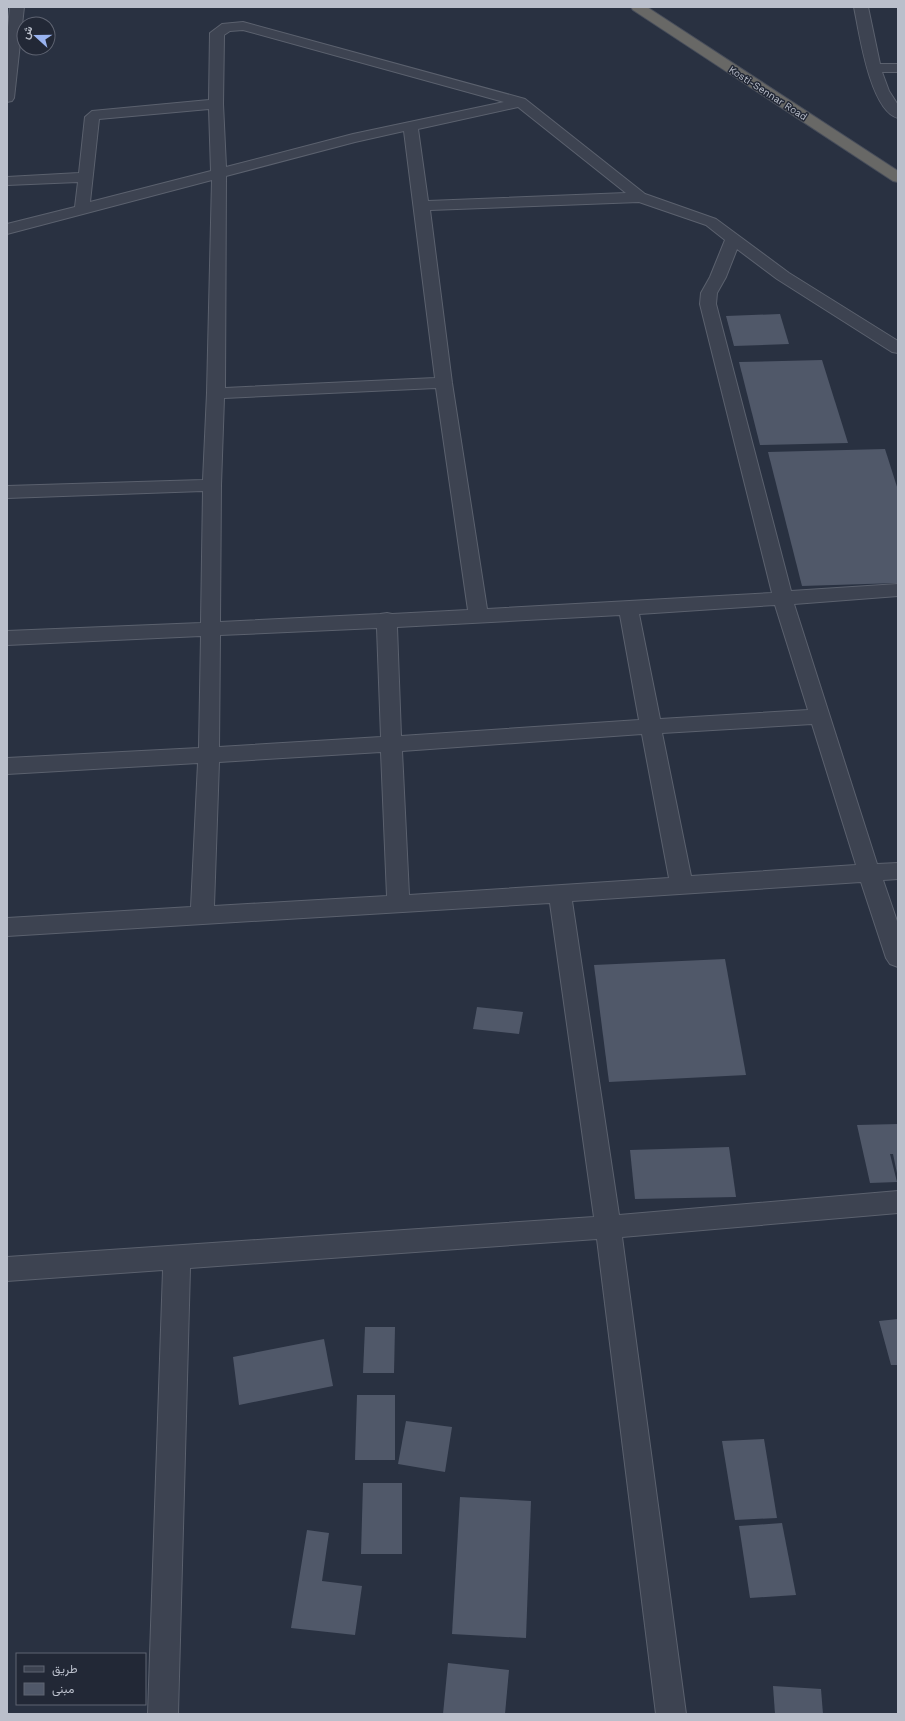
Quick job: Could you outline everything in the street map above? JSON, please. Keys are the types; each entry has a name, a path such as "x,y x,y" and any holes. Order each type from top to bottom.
{"highway":[{"name":"Kosti-Sennar Road","path":"638,7 898,178"}],"street":[{"path":"7,98 10,57 17,7"},
{"path":"861,7 880,89 898,114"},
{"path":"202,916 209,756 212,485 216,392 219,174 216,104 217,33 227,27 243,26 520,102 640,196 712,222 733,240 783,276 898,348"},
{"path":"875,68 898,68"},
{"path":"7,229 353,138 410,124 520,102"},
{"path":"82,209 91,118 94,115 216,104"},
{"path":"410,124 422,206 444,384 478,615"},
{"path":"7,181 86,178"},
{"path":"422,206 640,196"},
{"path":"733,240 718,277 709,292 708,304 783,598 869,872 898,958"},
{"path":"216,392 444,384"},
{"path":"7,492 212,485"},
{"path":"7,638 628,607 898,590"},
{"path":"628,607 681,884"},
{"path":"387,619 398,904"},
{"path":"7,766 209,756 650,725 821,716"},
{"path":"7,927 398,904 681,884 898,871"},
{"path":"560,893 608,1227 671,1714"},
{"path":"7,1269 608,1227 898,1202"},
{"path":"163,1714 177,1256"}],"building":[{"path":"780,314 789,344 734,346 726,316"},
{"path":"822,360 848,443 760,445 739,362"},
{"path":"885,449 898,490 898,583 802,586 768,452"},
{"path":"725,959 746,1075 609,1082 594,965"},
{"path":"477,1007 523,1012 519,1034 473,1029"},
{"path":"898,1124 898,1178 893,1154 890,1154 897,1182 870,1183 857,1125"},
{"path":"729,1147 736,1197 635,1199 630,1150"},
{"path":"898,1319 898,1365 891,1365 879,1321"},
{"path":"365,1327 395,1327 394,1373 363,1373"},
{"path":"324,1339 333,1386 239,1405 233,1357"},
{"path":"357,1395 395,1395 395,1460 355,1460"},
{"path":"406,1421 452,1427 445,1472 398,1464"},
{"path":"764,1439 777,1518 735,1520 722,1441"},
{"path":"363,1483 402,1483 402,1554 361,1554"},
{"path":"460,1497 531,1501 526,1638 452,1634"},
{"path":"782,1523 796,1595 750,1598 739,1526"},
{"path":"307,1530 329,1533 322,1581 362,1586 355,1635 291,1628"},
{"path":"448,1663 509,1670 505,1714 443,1714"},
{"path":"773,1686 821,1689 823,1714 775,1714"}]}
